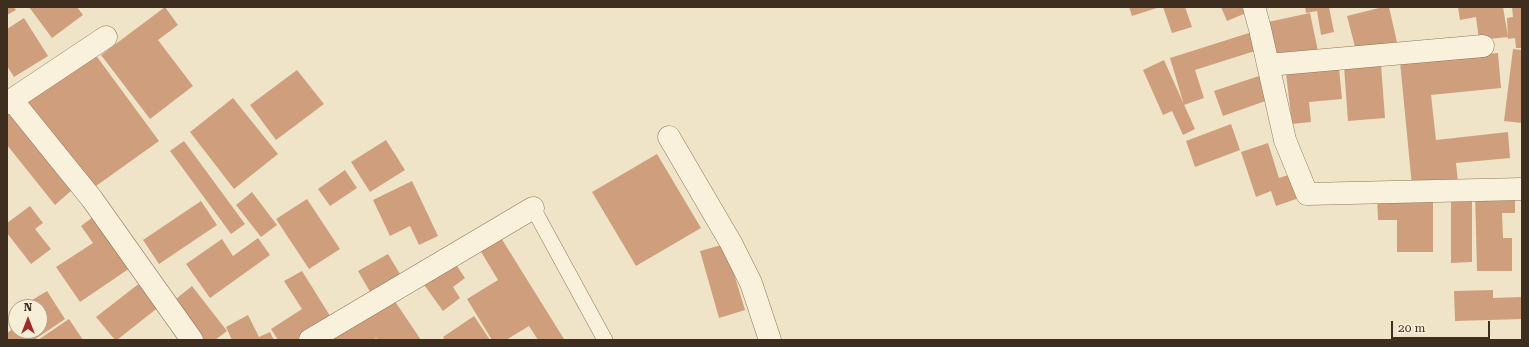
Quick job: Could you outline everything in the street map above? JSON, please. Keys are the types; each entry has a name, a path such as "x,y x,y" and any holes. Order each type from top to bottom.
{"street":[{"path":"1254,7 1285,140 1307,194 1522,188"},
{"path":"106,37 9,102 92,199 192,340"},
{"path":"1268,65 1483,46"},
{"path":"669,137 731,243 751,283 770,340"},
{"path":"310,340 533,208"}],"lane":[{"path":"533,208 605,340"}],"building":[{"path":"7,7 14,7 16,10 7,15"},
{"path":"29,7 77,7 83,15 52,38"},
{"path":"165,7 178,25 158,40 193,86 150,119 101,55"},
{"path":"1129,7 1160,7 1132,16"},
{"path":"1163,7 1185,7 1192,27 1172,33"},
{"path":"1221,7 1249,7 1251,11 1227,21"},
{"path":"1305,7 1329,7 1334,32 1321,35 1317,11 1306,13"},
{"path":"1383,7 1389,7 1397,42 1356,51 1347,16"},
{"path":"1458,7 1503,7 1508,37 1479,40 1476,17 1460,20"},
{"path":"1512,7 1522,7 1522,48 1516,48 1515,38 1508,39 1507,18 1513,17"},
{"path":"1310,13 1318,51 1276,60 1268,22"},
{"path":"24,18 48,56 14,77 7,66 7,29"},
{"path":"1252,32 1258,50 1195,70 1204,98 1184,105 1170,58"},
{"path":"1513,49 1522,50 1522,123 1504,121"},
{"path":"1498,53 1501,88 1431,95 1436,140 1508,132 1510,158 1456,163 1458,182 1412,186 1400,62"},
{"path":"95,54 159,141 89,191 25,104"},
{"path":"1164,60 1195,129 1183,135 1172,111 1163,115 1143,70"},
{"path":"1381,65 1385,118 1348,121 1344,67"},
{"path":"1339,68 1342,99 1309,102 1311,122 1292,124 1286,73"},
{"path":"297,70 324,104 276,140 250,105"},
{"path":"1262,75 1271,99 1223,116 1214,91"},
{"path":"233,98 278,154 234,189 190,132"},
{"path":"10,113 72,190 55,205 7,145 7,115"},
{"path":"1231,124 1240,150 1195,167 1186,141"},
{"path":"386,140 405,170 370,192 351,162"},
{"path":"184,141 245,224 231,234 170,151"},
{"path":"1268,143 1279,178 1294,173 1302,197 1276,206 1271,191 1256,197 1241,152"},
{"path":"657,154 701,228 636,266 592,192"},
{"path":"345,170 357,188 330,206 318,189"},
{"path":"412,181 438,236 419,245 410,226 390,236 373,200"},
{"path":"1515,191 1515,213 1502,213 1503,238 1512,238 1512,271 1477,271 1475,192"},
{"path":"252,192 277,225 261,237 236,205"},
{"path":"1451,192 1472,192 1472,262 1451,263"},
{"path":"1377,196 1433,196 1433,252 1397,252 1397,220 1378,220"},
{"path":"307,199 340,249 309,269 276,219"},
{"path":"201,201 217,225 159,264 143,240"},
{"path":"30,206 43,223 35,229 51,249 31,264 7,233 7,223"},
{"path":"97,214 133,266 80,302 56,267 93,243 81,226"},
{"path":"498,233 564,339 538,340 529,326 506,340 492,340 467,299 498,280 477,245"},
{"path":"258,238 270,255 210,298 186,264 222,239 233,256"},
{"path":"725,244 745,310 719,318 700,251"},
{"path":"388,254 403,279 373,297 358,271"},
{"path":"453,260 465,278 453,287 460,298 443,311 422,282"},
{"path":"302,271 332,319 299,340 278,340 271,329 302,309 284,281"},
{"path":"141,282 160,306 117,340 115,340 96,317"},
{"path":"192,286 227,331 215,340 200,340 171,303"},
{"path":"1493,290 1493,298 1522,297 1522,319 1455,321 1454,291"},
{"path":"47,291 65,319 48,331 48,299 34,299"},
{"path":"390,294 421,340 378,340 376,338 374,340 334,340 330,335"},
{"path":"248,315 259,337 270,332 274,340 232,340 226,327"},
{"path":"474,316 490,340 445,340 443,337"},
{"path":"69,319 83,340 38,340 48,339 48,333"},
{"path":"8,332 8,339 35,339 7,340"}]}
